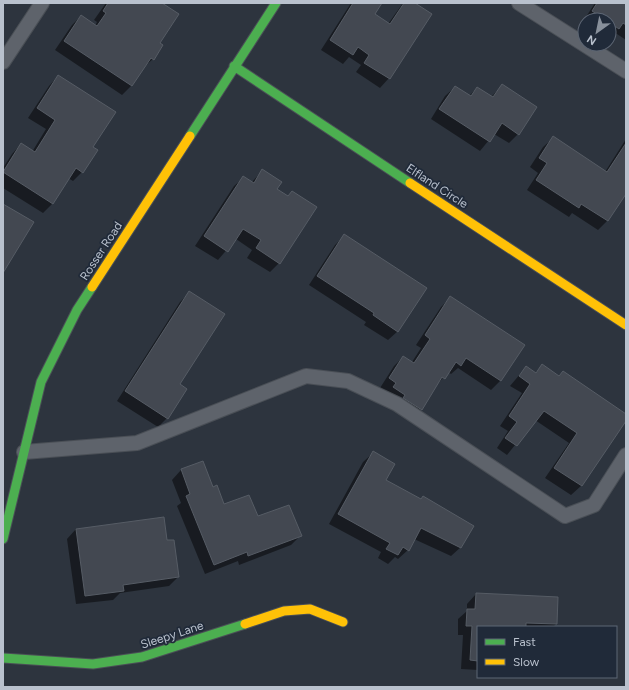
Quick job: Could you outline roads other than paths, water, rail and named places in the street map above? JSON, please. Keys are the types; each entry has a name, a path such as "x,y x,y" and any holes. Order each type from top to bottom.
{"street":[{"name":"Rosser Road","path":"3,539 41,382 77,310 276,3"},
{"name":"Elfland Circle","path":"234,66 626,325"},
{"name":"Sleepy Lane","path":"3,658 93,664 142,657 284,611 310,609 344,622"}],"lane":[{"path":"3,62 42,3"},
{"path":"518,3 626,71"},
{"path":"24,452 138,443 306,376 348,381 397,404 564,516 594,505 626,454"}]}
